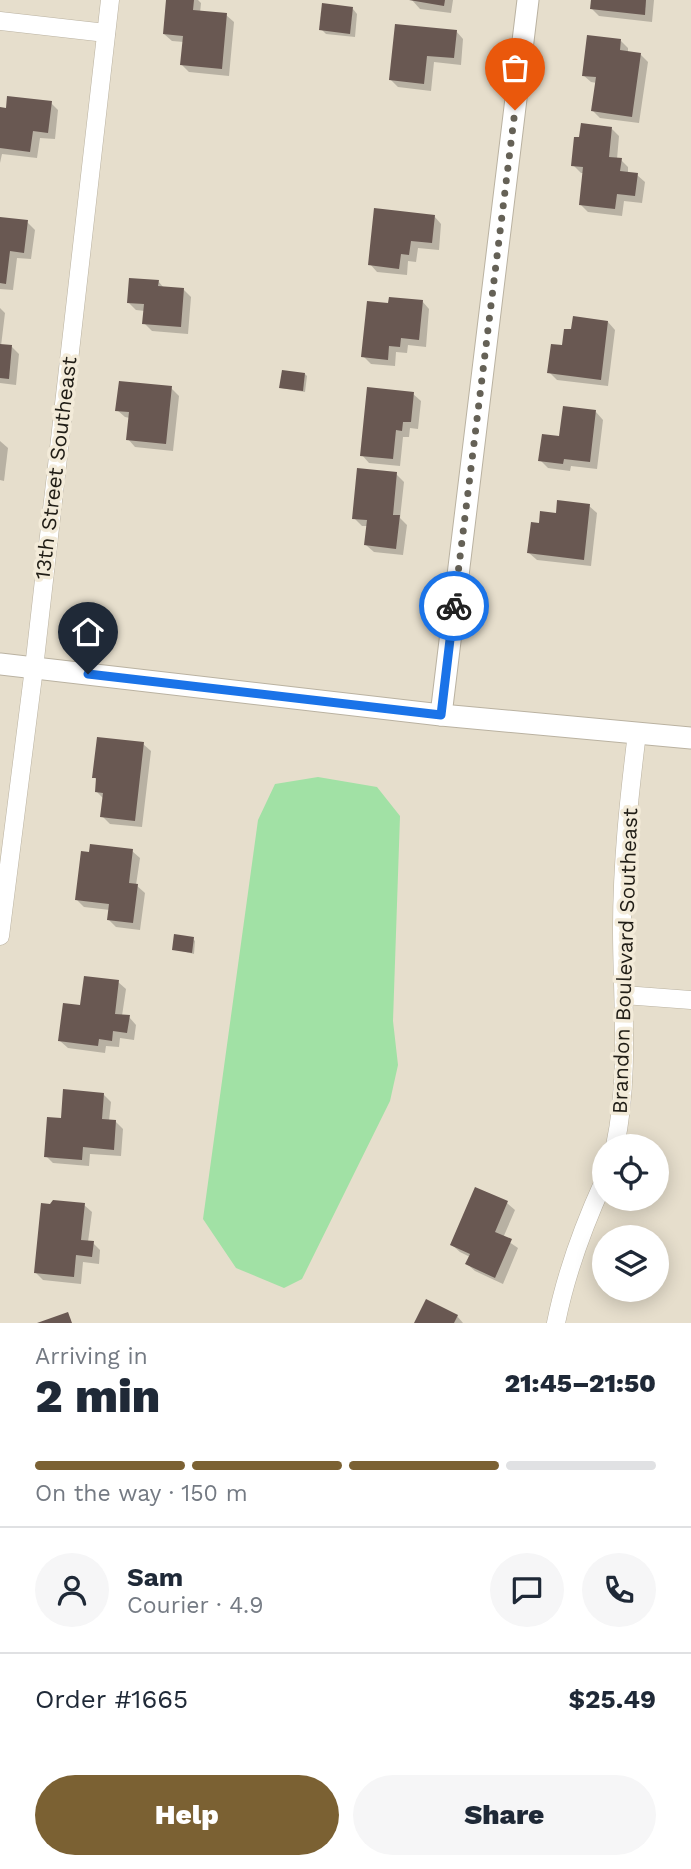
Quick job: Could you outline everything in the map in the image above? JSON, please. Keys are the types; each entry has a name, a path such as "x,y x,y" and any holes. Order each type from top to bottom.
{"street":[{"name":"13th Street Southeast","path":"0,936 34,668 110,0"},
{"path":"441,715 528,0"},
{"path":"0,21 106,33"},
{"path":"0,664 441,715 691,738"},
{"name":"Brandon Boulevard Southeast","path":"617,1134 621,1117 624,995 623,875 637,733"},
{"path":"624,995 691,1000"},
{"path":"556,1323 570,1265 592,1207"}],"green space":[{"path":"318,777 377,787 400,816 393,1021 398,1065 390,1101 302,1279 284,1288 236,1268 203,1219 258,820 275,784"}],"building":[{"path":"166,0 194,0 193,10 227,13 222,69 180,65 183,36 163,34"},
{"path":"409,0 445,0 444,6"},
{"path":"591,0 646,0 645,15 590,9"},
{"path":"322,3 353,7 350,34 319,30"},
{"path":"395,24 457,30 454,58 427,56 424,84 389,80"},
{"path":"587,35 621,39 620,50 641,53 632,117 591,111 596,77 582,76"},
{"path":"7,96 52,101 48,133 33,131 30,152 0,148 0,107 6,108"},
{"path":"581,123 612,127 609,157 622,158 620,171 638,173 635,196 617,194 615,209 579,205 583,167 571,166 574,137 579,137"},
{"path":"374,208 435,215 432,243 411,241 409,255 401,254 399,269 368,265"},
{"path":"0,217 28,220 24,253 10,251 6,284 0,283"},
{"path":"129,278 159,280 158,286 184,288 181,327 142,324 144,304 127,303"},
{"path":"389,297 423,300 419,340 401,338 400,347 389,346 388,360 361,357 367,301 388,303"},
{"path":"573,316 608,321 601,380 547,373 551,344 562,345 564,329 571,329"},
{"path":"0,344 12,345 9,379 0,378"},
{"path":"282,370 305,373 303,391 279,388"},
{"path":"119,381 172,386 166,444 126,440 129,412 115,411"},
{"path":"367,387 414,392 411,422 403,422 402,431 396,430 393,459 360,456"},
{"path":"563,406 596,410 590,462 564,459 563,464 538,461 542,434 559,436"},
{"path":"357,468 397,472 393,515 400,515 396,549 364,545 367,520 352,519"},
{"path":"557,500 590,504 584,560 527,553 531,522 539,523 540,511 556,513"},
{"path":"97,737 144,742 135,821 100,817 103,793 95,792 96,778 92,778"},
{"path":"90,844 133,849 129,883 138,884 133,923 107,920 109,904 75,900 81,851 89,852"},
{"path":"174,934 194,937 192,953 172,950"},
{"path":"84,976 119,980 115,1014 130,1015 127,1033 113,1031 112,1041 99,1039 98,1046 58,1041 63,1003 80,1005"},
{"path":"63,1089 104,1093 102,1119 116,1120 114,1150 83,1147 82,1160 44,1157 47,1117 61,1118"},
{"path":"475,1187 508,1201 495,1232 512,1239 495,1278 465,1264 470,1254 450,1245"},
{"path":"53,1200 85,1203 81,1240 94,1241 92,1257 76,1255 74,1277 34,1273 41,1203 50,1204"},
{"path":"426,1299 458,1315 454,1323 414,1323"},
{"path":"68,1312 72,1323 37,1323"}],"way so far":[{"path":"454,606 515,110"}],"route":[{"path":"88,674 441,715 454,606"}]}
